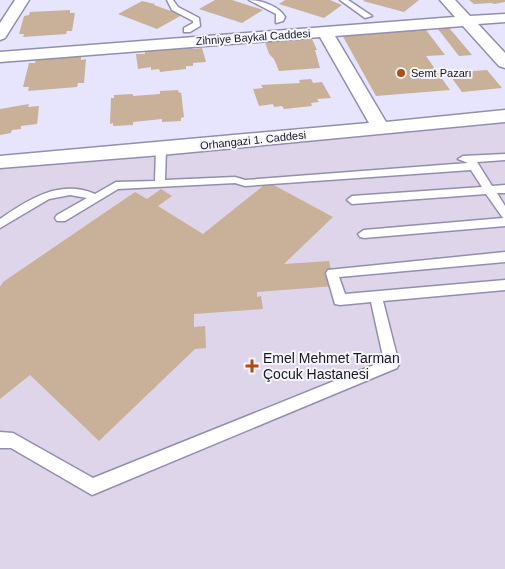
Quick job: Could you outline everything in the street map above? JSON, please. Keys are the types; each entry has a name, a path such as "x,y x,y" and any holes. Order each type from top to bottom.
{"street":[{"path":"0,35 22,0"},
{"path":"447,0 505,63"},
{"name":"Zihniye Baykal Caddesi","path":"0,57 505,18"},
{"path":"325,32 380,127"},
{"name":"Orhangazi 1. Caddesi","path":"0,162 161,149 505,116"}],"lane":[{"path":"170,0 175,8 196,20 197,24 187,30"},
{"path":"252,0 279,13 282,17 280,21"},
{"path":"343,0 368,16"},
{"path":"160,184 161,149"},
{"path":"61,218 116,186 235,180 245,183 473,162 505,157"},
{"path":"473,162 505,215"},
{"path":"352,200 505,189"},
{"path":"0,224 43,196 52,193 80,191 96,198"},
{"path":"364,234 505,222"},
{"path":"505,257 332,273 340,300 505,285"},
{"path":"0,440 13,441 92,487 392,364 376,297"}],"shaded area":[{"name":"Emel Mehmet Tarman Çocuk Hastanesi","path":"505,115 505,569 0,569 0,162"}],"building":[{"path":"215,0 232,0 263,10 242,23 199,9"},
{"path":"285,0 330,0 342,5 324,18 279,4"},
{"path":"419,0 404,12 363,1"},
{"path":"469,0 505,0 505,2 474,4"},
{"path":"142,1 182,15 157,29 118,14"},
{"path":"70,10 70,13 75,13 72,31 67,31 66,34 23,37 24,34 19,34 24,16 29,15 30,12"},
{"path":"445,23 472,55 459,56 434,24"},
{"name":"Semt Pazarı","path":"423,26 445,55 426,56 450,90 376,96 341,33"},
{"path":"312,39 317,50 315,50 320,68 279,71 274,59 269,54 265,42"},
{"path":"192,46 193,49 202,48 206,62 193,63 193,66 186,66 186,69 160,72 159,69 151,70 151,67 138,69 136,54 145,54 145,51 157,49 158,51"},
{"path":"81,56 81,60 86,59 84,83 78,83 77,87 28,91 29,87 23,87 29,63 35,63 36,59"},
{"path":"487,70 502,88 462,92 448,73"},
{"path":"311,79 313,83 322,82 331,98 317,99 319,102 311,103 312,106 284,109 282,106 274,107 273,104 259,106 253,89 263,88 261,85 300,83 299,80"},
{"path":"178,90 179,93 181,92 184,117 181,118 181,121 162,122 162,119 133,122 133,125 113,126 113,123 110,124 111,98 114,98 114,95 160,94 160,91"},
{"path":"29,104 28,107 39,106 37,124 21,126 21,129 12,130 11,133 0,135 0,109"},
{"path":"268,182 333,217 284,264 329,261 335,286 257,292 257,297 261,296 263,309 194,314 194,327 205,326 206,348 195,349 99,441 30,375 0,399 0,287 3,282 135,192 147,199 161,189 172,196 158,206 203,234"}],"place":[{"name":"Semt Pazarı","path":"401,73"},
{"name":"Emel Mehmet Tarman Çocuk Hastanesi","path":"252,366"}]}
